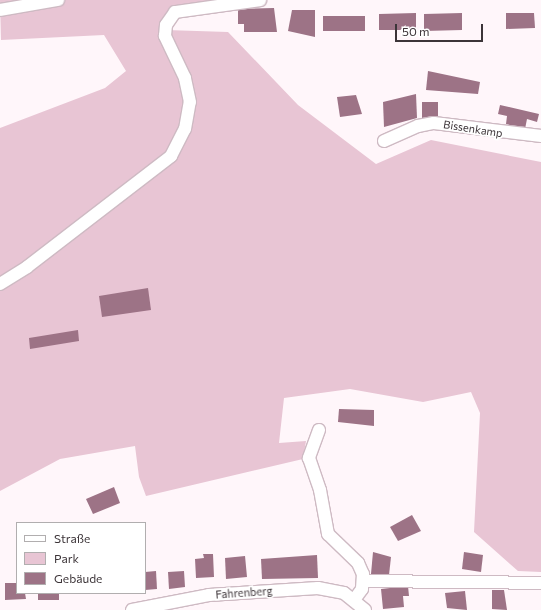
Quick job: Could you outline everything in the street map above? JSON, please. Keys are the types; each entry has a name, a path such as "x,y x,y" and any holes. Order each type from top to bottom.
{"street":[{"path":"0,10 58,0"},
{"path":"0,284 27,267 171,156 185,129 190,98 185,78 167,43 164,29 178,9 260,0"},
{"name":"Bissenkamp","path":"384,141 418,126 434,123 541,136"},
{"path":"319,430 309,458 320,490 324,522 336,544 358,563 364,581 354,600"},
{"path":"364,581 541,583"},
{"name":"Fahrenberg","path":"132,610 209,595 318,588 336,590 354,600 365,610"}],"green space":[{"path":"0,0 221,0 178,8 162,29 188,93 188,113 173,151 143,178 157,172 173,157 190,114 191,93 166,30 228,32 298,105 376,164 431,140 541,162 541,572 518,571 474,532 480,413 471,392 423,402 350,389 284,398 279,443 306,441 303,459 146,496 139,477 135,446 60,459 0,491 0,128 105,88 126,71 104,35 1,40"}],"building":[{"path":"274,8 277,32 244,32 244,24 238,24 238,9"},
{"path":"292,10 315,10 315,37 288,31"},
{"path":"416,13 416,30 379,30 379,14"},
{"path":"462,13 462,30 424,31 424,14"},
{"path":"506,13 534,13 535,28 506,29"},
{"path":"323,16 365,16 365,31 323,31"},
{"path":"428,71 480,82 478,94 426,90"},
{"path":"416,94 417,118 384,127 383,102"},
{"path":"356,95 362,114 340,117 337,97"},
{"path":"422,102 438,102 438,119 422,119"},
{"path":"500,105 539,114 537,122 527,119 525,129 506,124 507,116 498,114"},
{"path":"148,288 151,310 102,317 99,296"},
{"path":"78,330 79,341 30,349 29,338"},
{"path":"339,409 374,410 374,426 338,422"},
{"path":"114,487 120,503 93,514 86,499"},
{"path":"412,515 421,531 398,541 390,527"},
{"path":"373,552 391,557 389,575 371,574"},
{"path":"464,552 483,555 481,572 462,569"},
{"path":"203,554 213,554 214,577 196,578 195,559 204,558"},
{"path":"317,555 318,578 262,579 261,559"},
{"path":"245,556 247,577 226,579 225,558"},
{"path":"156,571 157,589 146,590 146,572"},
{"path":"184,571 185,587 169,589 168,572"},
{"path":"5,583 16,583 16,594 25,594 26,599 5,600"},
{"path":"408,586 409,596 403,596 404,607 383,609 381,589"},
{"path":"492,590 504,590 507,610 492,609"},
{"path":"465,591 467,610 447,608 445,593"},
{"path":"38,594 59,594 59,600 38,600"}]}
